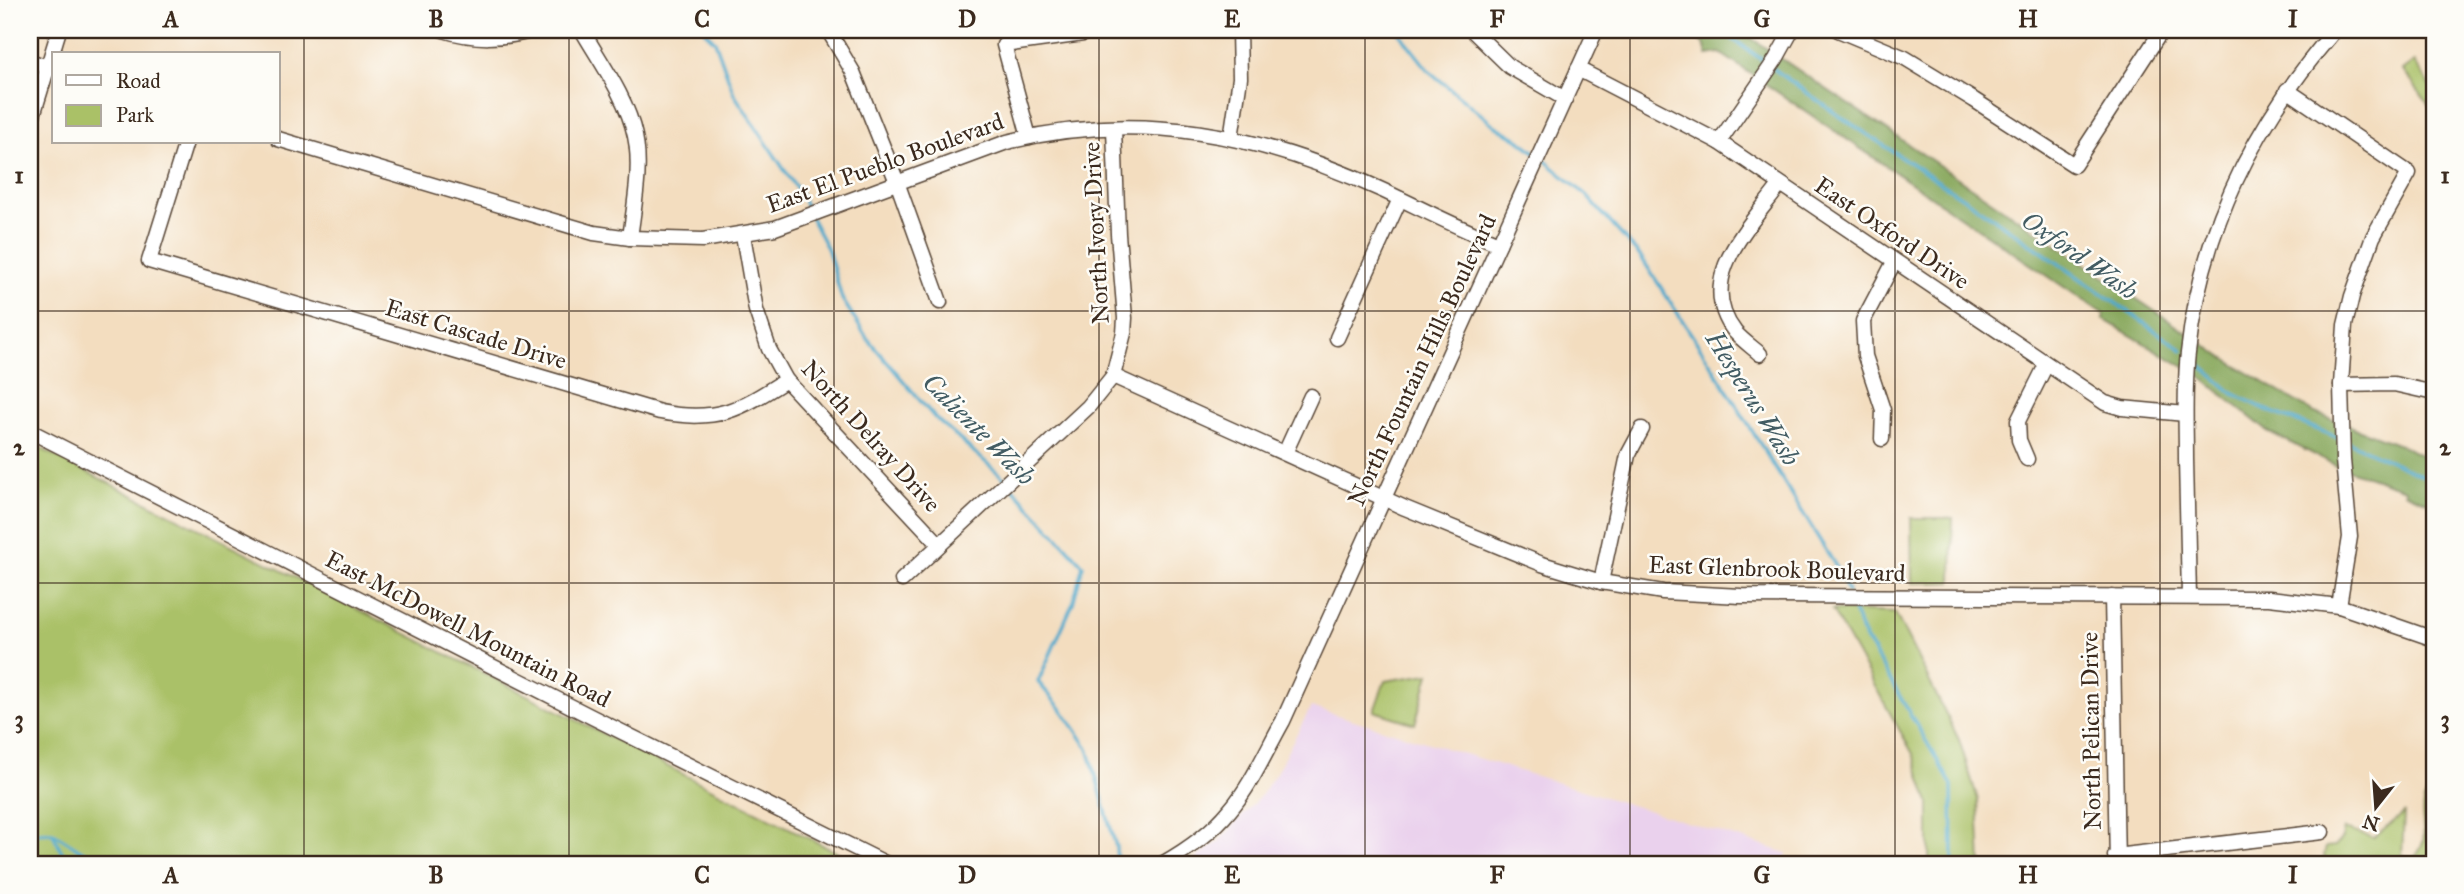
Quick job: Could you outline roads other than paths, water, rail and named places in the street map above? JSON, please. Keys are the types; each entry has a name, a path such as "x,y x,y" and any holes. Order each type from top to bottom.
{"street":[{"path":"54,52 59,30"},
{"path":"443,30 487,38 534,30"},
{"path":"582,30 627,109 636,137 637,176 630,238"},
{"path":"828,30 853,72 897,182 940,302"},
{"path":"1231,138 1240,78 1239,30"},
{"path":"1472,30 1510,67 1565,99"},
{"name":"North Fountain Hills Boulevard","path":"1163,864 1188,848 1230,810 1251,779 1288,709 1596,30"},
{"path":"1719,142 1776,59 1792,30"},
{"path":"1838,30 1905,58 2074,165 2162,30"},
{"path":"2189,597 2186,414 2188,356 2195,302 2209,249 2249,151 2304,65 2335,30"},
{"path":"1029,137 1004,45 1083,34"},
{"path":"30,61 50,69 30,125"},
{"name":"East Oxford Drive","path":"1578,69 1719,142 2046,365 2105,402 2122,408 2186,414"},
{"path":"2287,90 2409,173 2372,237 2345,325 2341,385 2343,460 2350,537 2339,606"},
{"name":"North Ivory Drive","path":"902,580 1088,407 1113,376 1121,348 1125,318 1118,234 1114,128"},
{"name":"East El Pueblo Boulevard","path":"280,140 594,233 630,238 703,240 775,228 1007,142 1081,130 1172,128 1278,149 1312,161 1499,244"},
{"name":"East Cascade Drive","path":"185,144 149,261 681,416 706,417 731,411 786,380"},
{"path":"1760,354 1736,333 1725,314 1720,297 1720,282 1726,261 1780,185"},
{"path":"1337,338 1400,199"},
{"name":"North Delray Drive","path":"743,234 756,310 769,349 786,380 939,544"},
{"path":"1881,439 1882,410 1865,356 1863,321 1894,262"},
{"path":"2027,459 2019,440 2018,421 2046,365"},
{"name":"East Glenbrook Boulevard","path":"1113,376 1476,539 1542,564 1601,582 1662,592 1741,596 2269,598 2339,606 2434,639"},
{"path":"2341,385 2394,384 2434,393"},
{"path":"1285,453 1311,396"},
{"path":"1601,582 1628,455 1642,429"},
{"name":"East McDowell Mountain Road","path":"30,431 592,718 887,864"},
{"name":"North Pelican Drive","path":"2112,597 2116,860"},
{"path":"2116,860 2322,832"}],"waterway":[{"name":"Caliente Wash","path":"704,30 715,41 734,94 801,195 808,211"},
{"name":"Hesperus Wash","path":"1397,30 1429,71 1494,125 1536,153"},
{"name":"Oxford Wash","path":"1720,30 1768,64"},
{"name":"Oxford Wash","path":"1774,69 2183,350"},
{"name":"Hesperus Wash","path":"1542,158 1586,195 1641,257 1840,573 1848,592"},
{"name":"Caliente Wash","path":"811,218 828,250 842,299 867,338 935,418 1005,479"},
{"name":"Oxford Wash","path":"2192,358 2234,394 2337,437"},
{"name":"Oxford Wash","path":"2347,441 2434,481"},
{"name":"Caliente Wash","path":"1010,485 1083,565 1073,603 1038,682 1063,711 1088,748 1116,847 1117,862"},
{"name":"Hesperus Wash","path":"1851,599 1859,627 1952,785 1953,864"},
{"path":"52,832 68,864"},
{"path":"30,833 52,832 85,853 92,864"}]}
